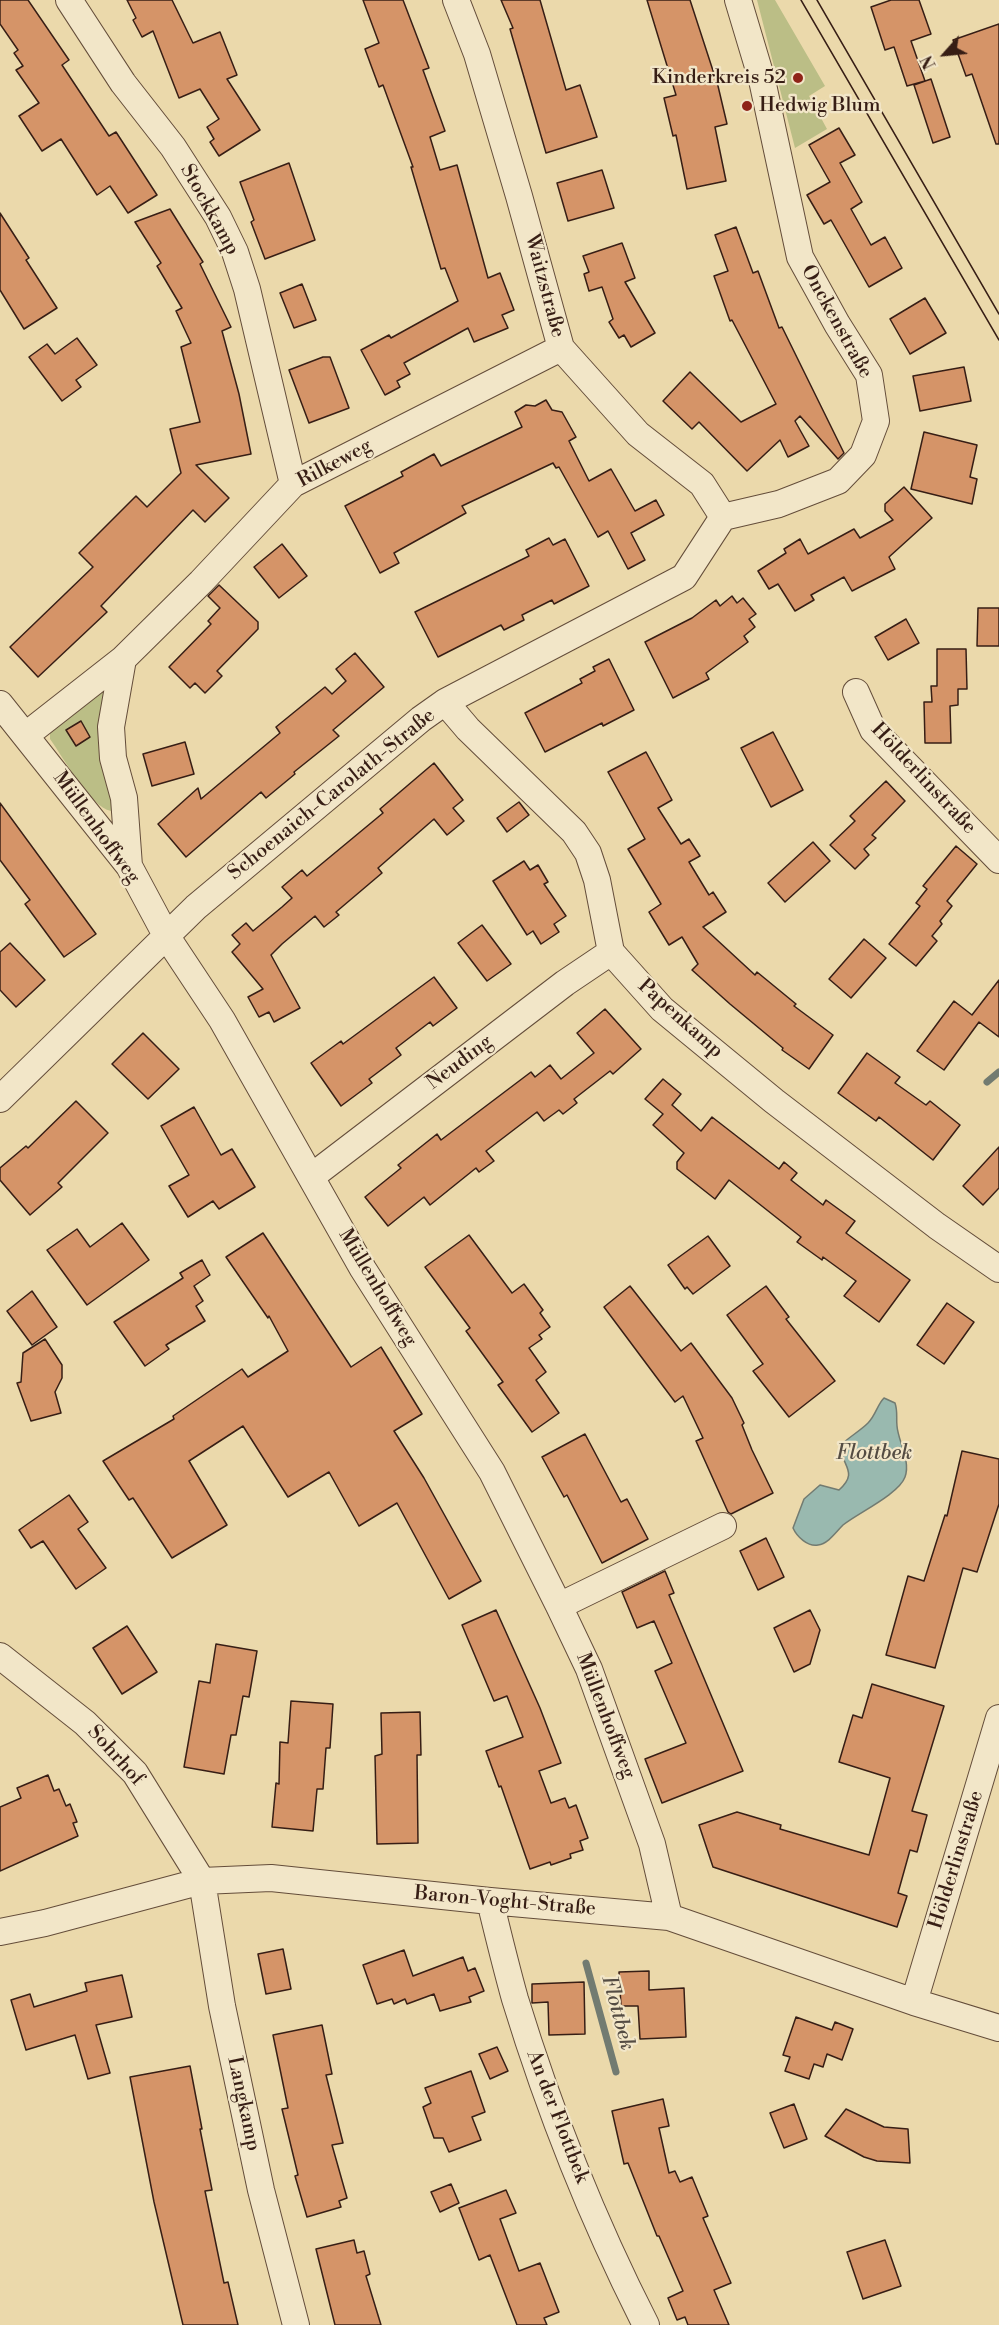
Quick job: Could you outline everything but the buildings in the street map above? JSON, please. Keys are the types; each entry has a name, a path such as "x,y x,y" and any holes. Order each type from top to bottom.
{"street":[{"name":"Stockkamp","path":"69,0 123,82 173,147 218,217 235,252 247,289 293,484"},
{"name":"Waitzstraße","path":"456,0 480,65 561,348 638,434 702,484 723,517"},
{"name":"Onckenstraße","path":"723,517 778,504 838,481 863,454 876,421 869,375 837,324 800,257 762,80 738,0"},
{"name":"Rilkeweg","path":"26,735 123,659 201,582 293,484 561,348"},
{"name":"Schoenaich-Carolath-Straße","path":"0,1099 196,907 421,719 445,702 684,578 723,517"},
{"path":"123,659 111,727 113,758 124,798 129,866"},
{"name":"Hölderlinstraße","path":"856,692 873,730 999,860"},
{"path":"445,702 468,729 574,832 588,853 597,880 611,952"},
{"name":"Müllenhoffweg","path":"0,704 129,866 167,937 222,1020 363,1269 492,1472 560,1606 589,1669 652,1844 669,1917"},
{"name":"Neuding","path":"311,1177 565,983 611,952"},
{"name":"Papenkamp","path":"611,952 662,1009 765,1094 937,1226 999,1269"},
{"path":"560,1606 723,1526"},
{"name":"Sohrhof","path":"0,1656 85,1723 135,1773 201,1881"},
{"name":"Hölderlinstraße","path":"914,2002 999,1718"},
{"name":"Baron-Voght-Straße","path":"0,1932 45,1923 201,1881 271,1878 669,1917 914,2002 999,2028"},
{"name":"Langkamp","path":"201,1881 222,2006 259,2178 296,2325"},
{"name":"An der Flottbek","path":"490,1901 515,1997 535,2060 610,2253 645,2325"}],"green space":[{"path":"757,0 775,0 825,86 809,96 827,129 795,148"},
{"path":"106,688 118,807 111,811 94,801 69,769 50,739 50,730","holes":["81,722 90,737 76,745 67,730"]}],"water":[{"name":"Flottbek","path":"884,1398 895,1403 896,1406 898,1432 906,1464 905,1477 895,1490 843,1525 825,1542 814,1545 807,1543 797,1535 793,1528 804,1499 820,1485 839,1490 845,1483 849,1473 841,1452 841,1445 868,1423"}],"waterway":[{"path":"987,1082 999,1072"},
{"name":"Flottbek","path":"586,1963 616,2072"}],"tram line":[{"path":"801,0 999,340"},
{"path":"817,0 999,314"}],"place":[{"name":"Kinderkreis 52","path":"798,78"},
{"name":"Hedwig Blum","path":"747,106"}]}
